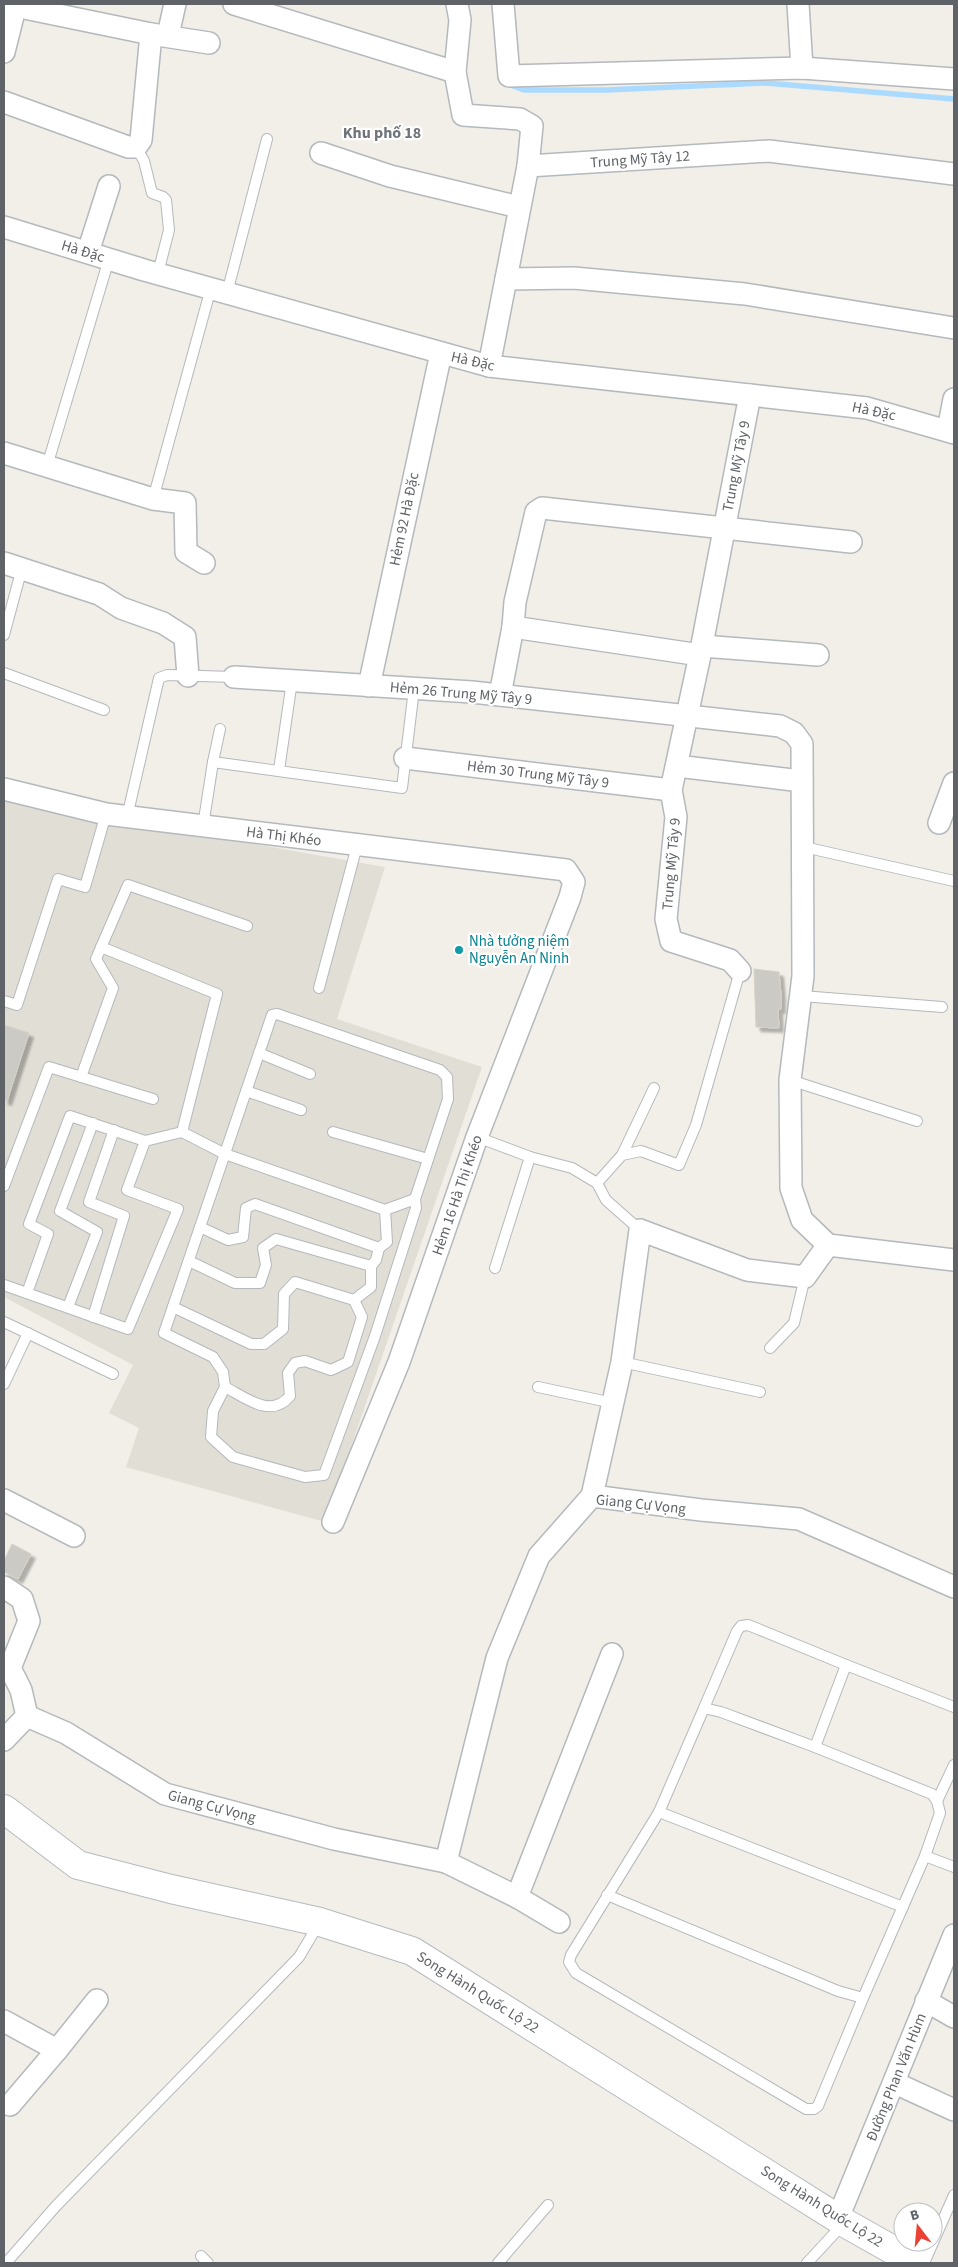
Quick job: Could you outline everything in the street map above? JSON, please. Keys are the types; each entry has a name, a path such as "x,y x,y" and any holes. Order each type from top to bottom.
{"street":[{"path":"4,102 128,146 136,147 141,140 160,34 175,4"},
{"path":"234,4 455,72"},
{"path":"458,4 460,20 455,72 463,115 520,119 532,126 528,166 489,366"},
{"path":"503,4 509,76 802,68 954,79"},
{"path":"798,4 802,68"},
{"path":"4,52 12,5 209,43"},
{"name":"Trung Mỹ Tây 12","path":"528,166 769,151 954,174"},
{"path":"321,153 390,176 519,207"},
{"path":"88,252 109,186"},
{"name":"Hà Đặc","path":"4,227 158,274 489,366 868,408 951,431"},
{"path":"506,279 574,278 745,294 954,328"},
{"name":"Hẻm 92 Hà Đặc","path":"369,686 441,353"},
{"name":"Trung Mỹ Tây 9","path":"740,972 730,960 671,942 666,919 676,817 671,790 701,651 750,394"},
{"path":"951,431 954,399"},
{"path":"4,453 153,500 185,503 186,552 204,563"},
{"path":"500,695 513,627 515,602 536,512 542,508 851,542"},
{"path":"13,566 99,594 121,608 163,623 185,637 188,676"},
{"path":"513,627 701,651 818,654"},
{"name":"Hẻm 26 Trung Mỹ Tây 9","path":"234,677 500,695 780,726 794,732 802,744 804,847 802,996 790,1080 791,1188 802,1220 828,1245"},
{"name":"Hẻm 30 Trung Mỹ Tây 9","path":"405,758 671,790"},
{"path":"677,766 802,781"},
{"path":"939,823 954,783"},
{"name":"Hà Thị Khéo","path":"4,789 117,815 357,846 566,870"},
{"name":"Hẻm 16 Hà Thị Khéo","path":"333,1522 399,1362 477,1137 570,896 574,882 566,870"},
{"path":"592,1496 622,1362 640,1230 746,1270 805,1276 828,1245 954,1260"},
{"name":"Giang Cự Vọng","path":"446,1862 497,1658 539,1556 592,1496 701,1510 798,1519 954,1587"},
{"path":"4,1500 74,1536"},
{"path":"4,1587 22,1600 29,1621 7,1667 21,1690 27,1716 4,1740"},
{"path":"517,1897 612,1654"},
{"name":"Giang Cự Vọng","path":"27,1716 66,1734 165,1794 334,1839 446,1862 517,1897 559,1922"},
{"name":"Song Hành Quốc Lộ 22","path":"4,1810 78,1865 171,1890 320,1922 412,1951 841,2220 915,2263"},
{"name":"Đường Phan Văn Hùm","path":"841,2220 926,2002 954,1936"},
{"path":"10,2105 97,2000"},
{"path":"926,2002 954,2017"},
{"path":"4,2021 57,2050"},
{"path":"894,2083 954,2110"}],"lane":[{"path":"153,500 267,139"},
{"path":"136,147 144,161 152,193 166,200 168,230 158,274"},
{"path":"47,466 109,259"},
{"path":"4,635 13,566"},
{"path":"4,673 104,710"},
{"path":"4,1001 17,1005 58,879 85,887 117,815 159,678 167,675 234,677"},
{"path":"279,770 292,681"},
{"path":"213,762 402,788 414,689"},
{"path":"203,826 220,728"},
{"path":"319,988 357,846"},
{"path":"804,847 954,881"},
{"path":"80,1077 113,988 96,959 128,885 248,926"},
{"path":"101,947 217,994 182,1132"},
{"name":"Trung Mỹ Tây 9","path":"622,1155 641,1151 679,1165 696,1125 740,972"},
{"path":"802,996 942,1007"},
{"path":"278,1014 440,1070 447,1077 448,1098 415,1199 416,1208 375,1336 324,1475 305,1477 233,1457 211,1437 213,1411 225,1387 223,1372 213,1357 164,1333 246,1091 272,1015 278,1014"},
{"path":"258,1053 310,1074"},
{"path":"4,1186 49,1067 153,1099"},
{"path":"790,1080 917,1121"},
{"path":"597,1183 622,1155 654,1088"},
{"path":"246,1091 300,1110"},
{"path":"27,1293 48,1234 29,1224 70,1116 145,1141 182,1132 226,1154 385,1210 415,1199"},
{"path":"68,1308 97,1232 60,1211 93,1123"},
{"path":"93,1316 124,1216 88,1202 114,1130"},
{"path":"333,1132 428,1159"},
{"path":"477,1137 530,1157 572,1168 597,1183 606,1200 640,1230"},
{"path":"4,1285 128,1329 178,1210 127,1190 145,1141"},
{"path":"495,1268 530,1157"},
{"path":"200,1227 228,1240 243,1237 246,1208 255,1204 379,1248"},
{"path":"354,1300 371,1287 371,1266 376,1260 379,1248 386,1242 385,1210"},
{"path":"189,1261 235,1283 260,1282 266,1265 263,1248 276,1239 371,1266"},
{"path":"770,1348 794,1323 805,1276"},
{"path":"173,1308 251,1344 264,1344 283,1329 284,1294 295,1282 354,1300 362,1317 348,1362 330,1370 305,1361 295,1363 288,1373 290,1396 284,1404 264,1408 225,1387"},
{"path":"4,1322 113,1374"},
{"path":"4,1384 28,1334"},
{"path":"622,1362 760,1392"},
{"path":"538,1388 613,1403"},
{"path":"704,1708 721,1712 816,1747 932,1794 937,1801 940,1814 925,1856 818,2106 814,2109 806,2109 576,1973 569,1962 571,1955 606,1895 659,1812 737,1631 742,1626 748,1625 954,1707"},
{"path":"816,1747 846,1665"},
{"path":"937,1801 954,1765"},
{"path":"659,1812 903,1907"},
{"path":"925,1856 954,1867"},
{"path":"606,1895 838,1991 864,1998"},
{"path":"6,2263 56,2206 299,1957 320,1922"},
{"path":"924,2263 954,2195"},
{"path":"498,2263 548,2205"},
{"path":"807,2263 841,2220"}],"shaded area":[{"path":"4,793 83,814 385,867 337,1019 482,1067 325,1522 126,1467 139,1428 109,1413 133,1365 4,1297"}],"building":[{"path":"754,969 779,972 781,1009 778,1009 779,1028 756,1027"},
{"path":"4,1025 29,1033 7,1101 4,1100"},
{"path":"12,1544 31,1554 18,1579 4,1572 4,1561"}],"waterway":[{"path":"508,84 524,90 606,90 766,83 954,99"}],"place":[{"name":"Nhà tưởng niệm Nguyễn An Ninh","path":"459,950"}],"district":[{"name":"Khu phố 18","path":"382,132"}]}
